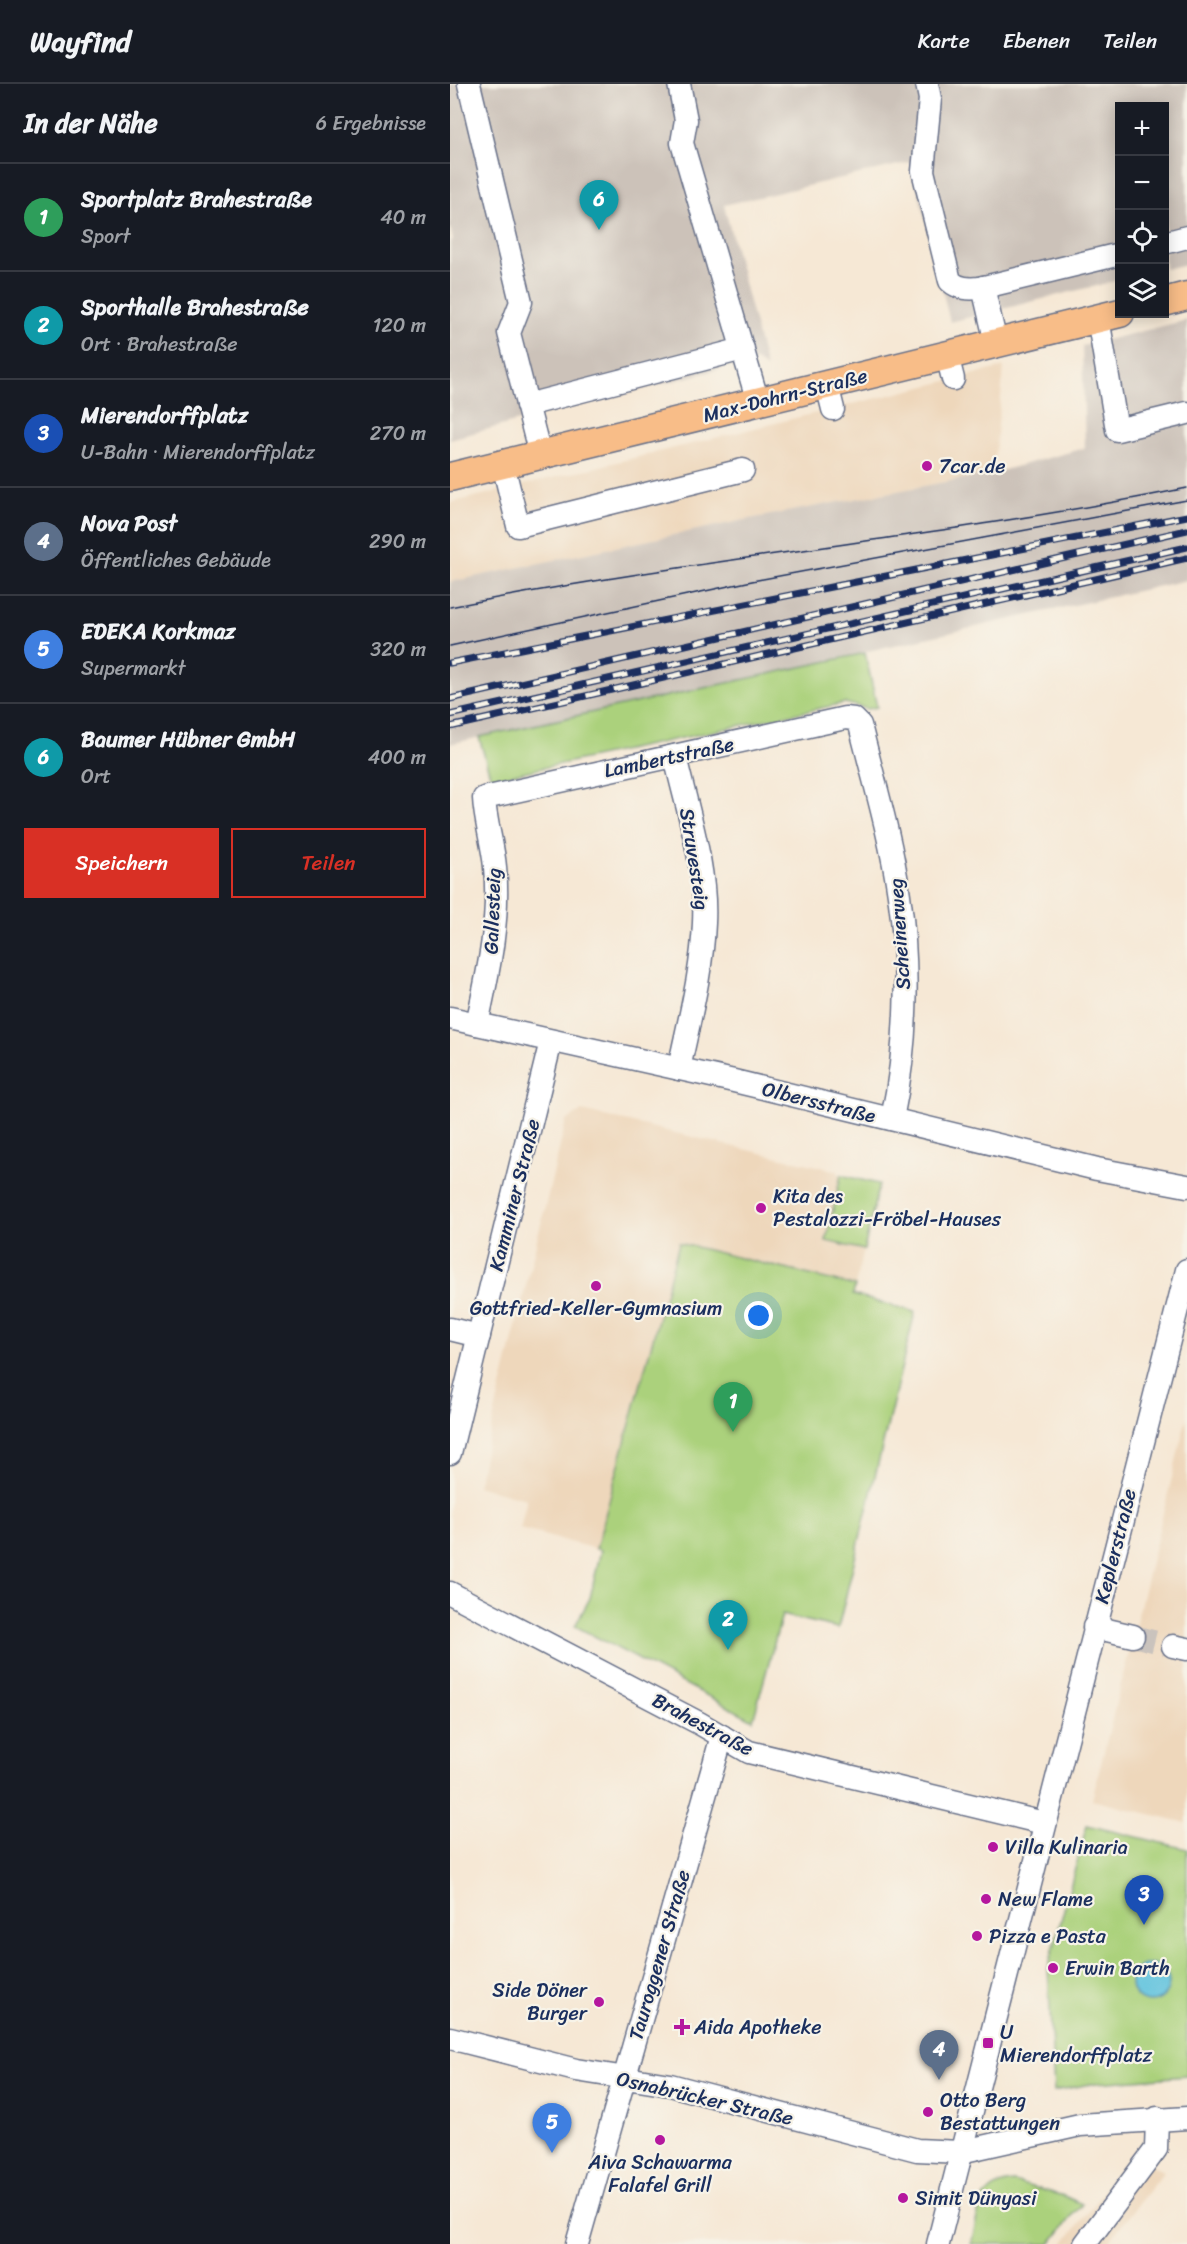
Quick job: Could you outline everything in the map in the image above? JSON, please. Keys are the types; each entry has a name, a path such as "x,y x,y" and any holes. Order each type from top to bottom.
{"main road":[{"path":"1169,301 1187,296"},
{"name":"Max-Dohrn-Straße","path":"450,477 758,402 830,397 950,367 996,343 1108,315"}],"street":[{"path":"469,84 521,302 509,333 540,455"},
{"path":"679,84 687,120 682,143 758,402"},
{"path":"927,84 930,99 923,171 947,273 956,286 968,289 983,287 1115,255"},
{"path":"1169,242 1187,237"},
{"path":"983,287 996,343"},
{"path":"1108,315 1117,430 1187,413"},
{"path":"527,405 743,350"},
{"path":"503,464 518,526 743,470"},
{"name":"Lambertstraße","path":"484,798 845,718 854,719"},
{"name":"Scheinerweg","path":"854,719 861,725 892,861 902,923 903,1018 898,1091 892,1119"},
{"name":"Struvesteig","path":"675,756 698,858 705,921 699,979 679,1069"},
{"name":"Gallesteig","path":"477,1024 490,962 495,916 495,867 484,798"},
{"name":"Olbersstraße","path":"450,1018 679,1069 1096,1169 1187,1186"},
{"name":"Kamminer Straße","path":"450,1454 551,1041"},
{"name":"Keplerstraße","path":"938,2244 1187,1270"},
{"path":"450,1329 479,1336"},
{"name":"Brahestraße","path":"450,1593 749,1752 1044,1823"},
{"path":"1095,1627 1133,1636"},
{"name":"Tauroggener Straße","path":"577,2244 722,1736"},
{"name":"Osnabrücker Straße","path":"450,2038 576,2070 669,2085 910,2149 960,2151 1080,2125 1157,2118 1187,2118"},
{"path":"1085,2244 1156,2149 1157,2118"}],"shaded area":[{"path":"450,84 1187,84 1187,264 1169,268 1169,102 1115,102 1115,281 950,322 911,162 724,205 766,368 756,361 747,362 450,439 450,242 453,240 450,226"},
{"path":"1187,320 1187,580 450,744 450,582 754,518 993,473 1085,448 1082,346"},
{"path":"1004,367 993,473 754,518 450,582 450,503"},
{"name":"Gottfried-Keller-Gymnasium","path":"582,1111 838,1171 841,1175 826,1241 864,1250 855,1286 679,1243 596,1549 520,1529 527,1499 477,1486 566,1121"},
{"path":"1187,1417 1187,1823 1092,1800"},
{"path":"1131,2158 1164,2171 1107,2244 1063,2244"}],"green space":[{"path":"865,653 877,707 868,709 845,703 491,779 479,737"},
{"path":"841,1175 879,1184 864,1250 826,1241"},
{"path":"679,1243 855,1286 853,1295 915,1312 838,1628 782,1615 753,1720 575,1626 590,1598 601,1550 596,1549"},
{"path":"1087,1825 1187,1849 1187,2076 1096,2083 1054,2091 1048,1968"},
{"path":"1014,2182 1064,2196 1082,2204 1050,2244 971,2244 978,2212 986,2195 1002,2184"}],"water":[{"path":"1150,1964 1163,1970 1169,1983 1163,1996 1150,2002 1137,1996 1131,1983 1137,1970"}],"tunnel":[{"path":"1133,1636 1173,1646"}],"tram line":[{"path":"450,607 634,575 1003,521 1187,488"},
{"path":"450,646 752,581 1187,500"}],"railway":[{"path":"450,663 1187,516"},
{"path":"450,699 1187,530"},
{"path":"450,715 1187,547"},
{"path":"450,727 1187,558"}],"place":[{"name":"Baumer Hübner GmbH","path":"599,230"},
{"name":"7car.de","path":"927,466"},
{"name":"Kita des Pestalozzi-Fröbel-Hauses","path":"761,1208"},
{"name":"Gottfried-Keller-Gymnasium","path":"596,1286"},
{"name":"Sportplatz Brahestraße","path":"733,1432"},
{"name":"Sporthalle Brahestraße","path":"728,1650"},
{"name":"Villa Kulinaria","path":"993,1847"},
{"name":"New Flame","path":"986,1899"},
{"name":"Mierendorffplatz","path":"1144,1925"},
{"name":"Pizza e Pasta","path":"977,1936"},
{"name":"Erwin Barth","path":"1053,1968"},
{"name":"Side Döner Burger","path":"599,2002"},
{"name":"Aida Apotheke","path":"682,2027"},
{"name":"U Mierendorffplatz","path":"988,2043"},
{"name":"Nova Post","path":"939,2080"},
{"name":"Otto Berg Bestattungen","path":"928,2112"},
{"name":"Aiva Schawarma Falafel Grill","path":"660,2140"},
{"name":"EDEKA Korkmaz","path":"552,2153"},
{"name":"Simit Dünyasi","path":"903,2198"}]}
